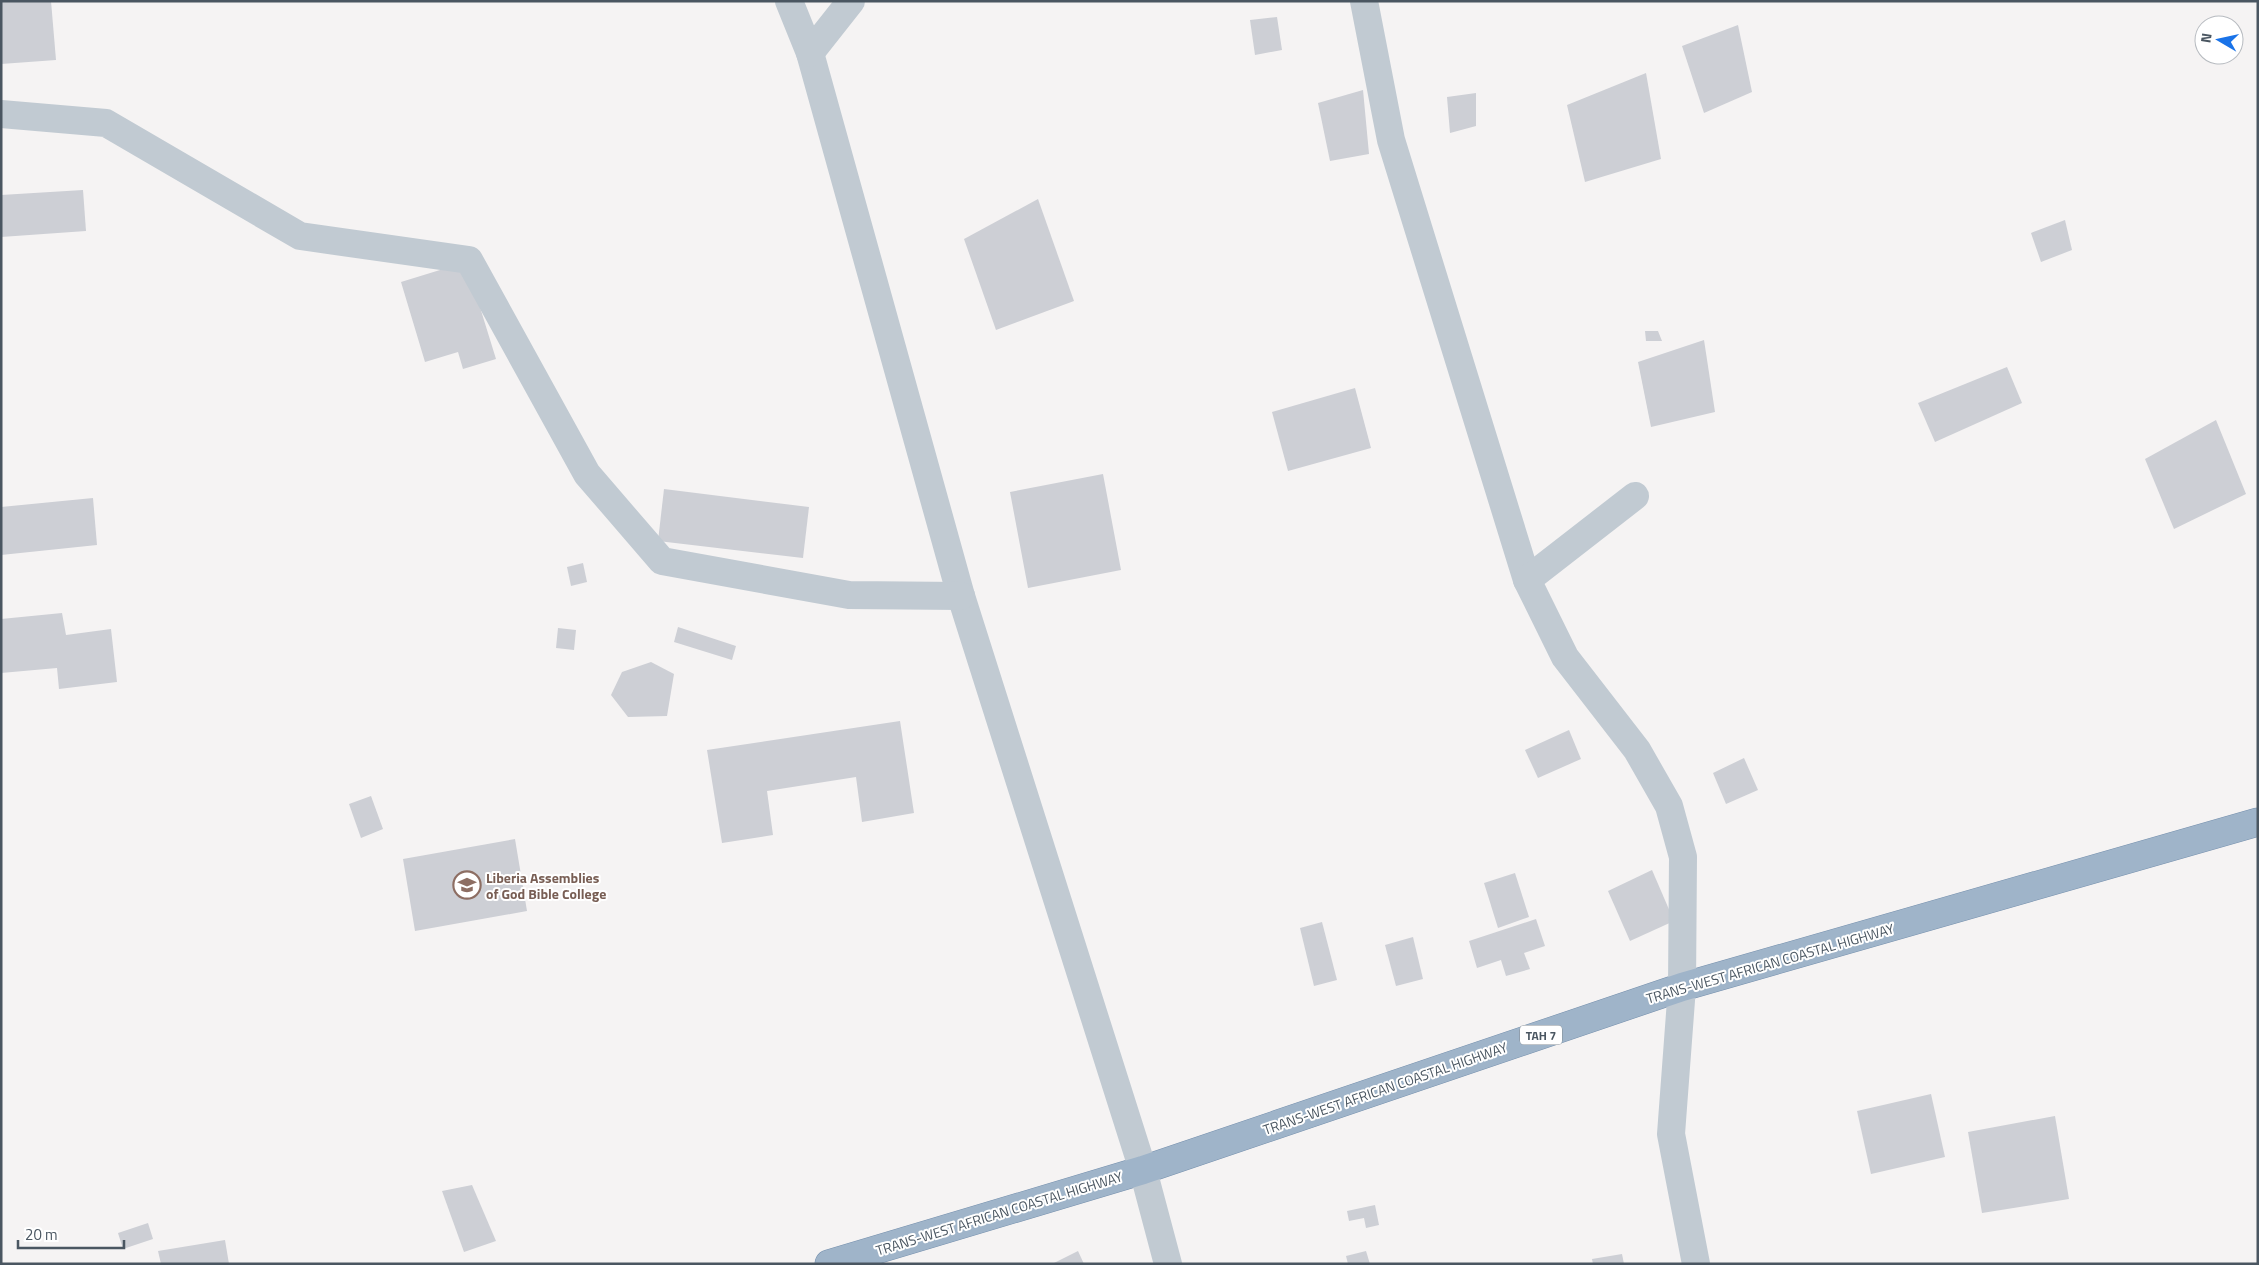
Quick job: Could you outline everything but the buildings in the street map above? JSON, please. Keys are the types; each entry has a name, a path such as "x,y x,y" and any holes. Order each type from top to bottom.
{"highway":[{"name":"TRANS-WEST AFRICAN COASTAL HIGHWAY","path":"829,1264 1143,1170 1682,987 2258,822"}],"street":[{"path":"789,1 810,53 962,596 1143,1170 1168,1264"},
{"path":"810,53 851,1"},
{"path":"1364,1 1390,140 1527,580 1565,657 1637,750 1670,806 1683,857 1682,987 1671,1134 1696,1264"},
{"path":"1,114 106,123 300,236 469,260 587,474 662,561 849,595 962,596"},
{"path":"1527,580 1635,496"}],"place":[{"name":"Liberia Assemblies of God Bible College","path":"467,885"}]}
